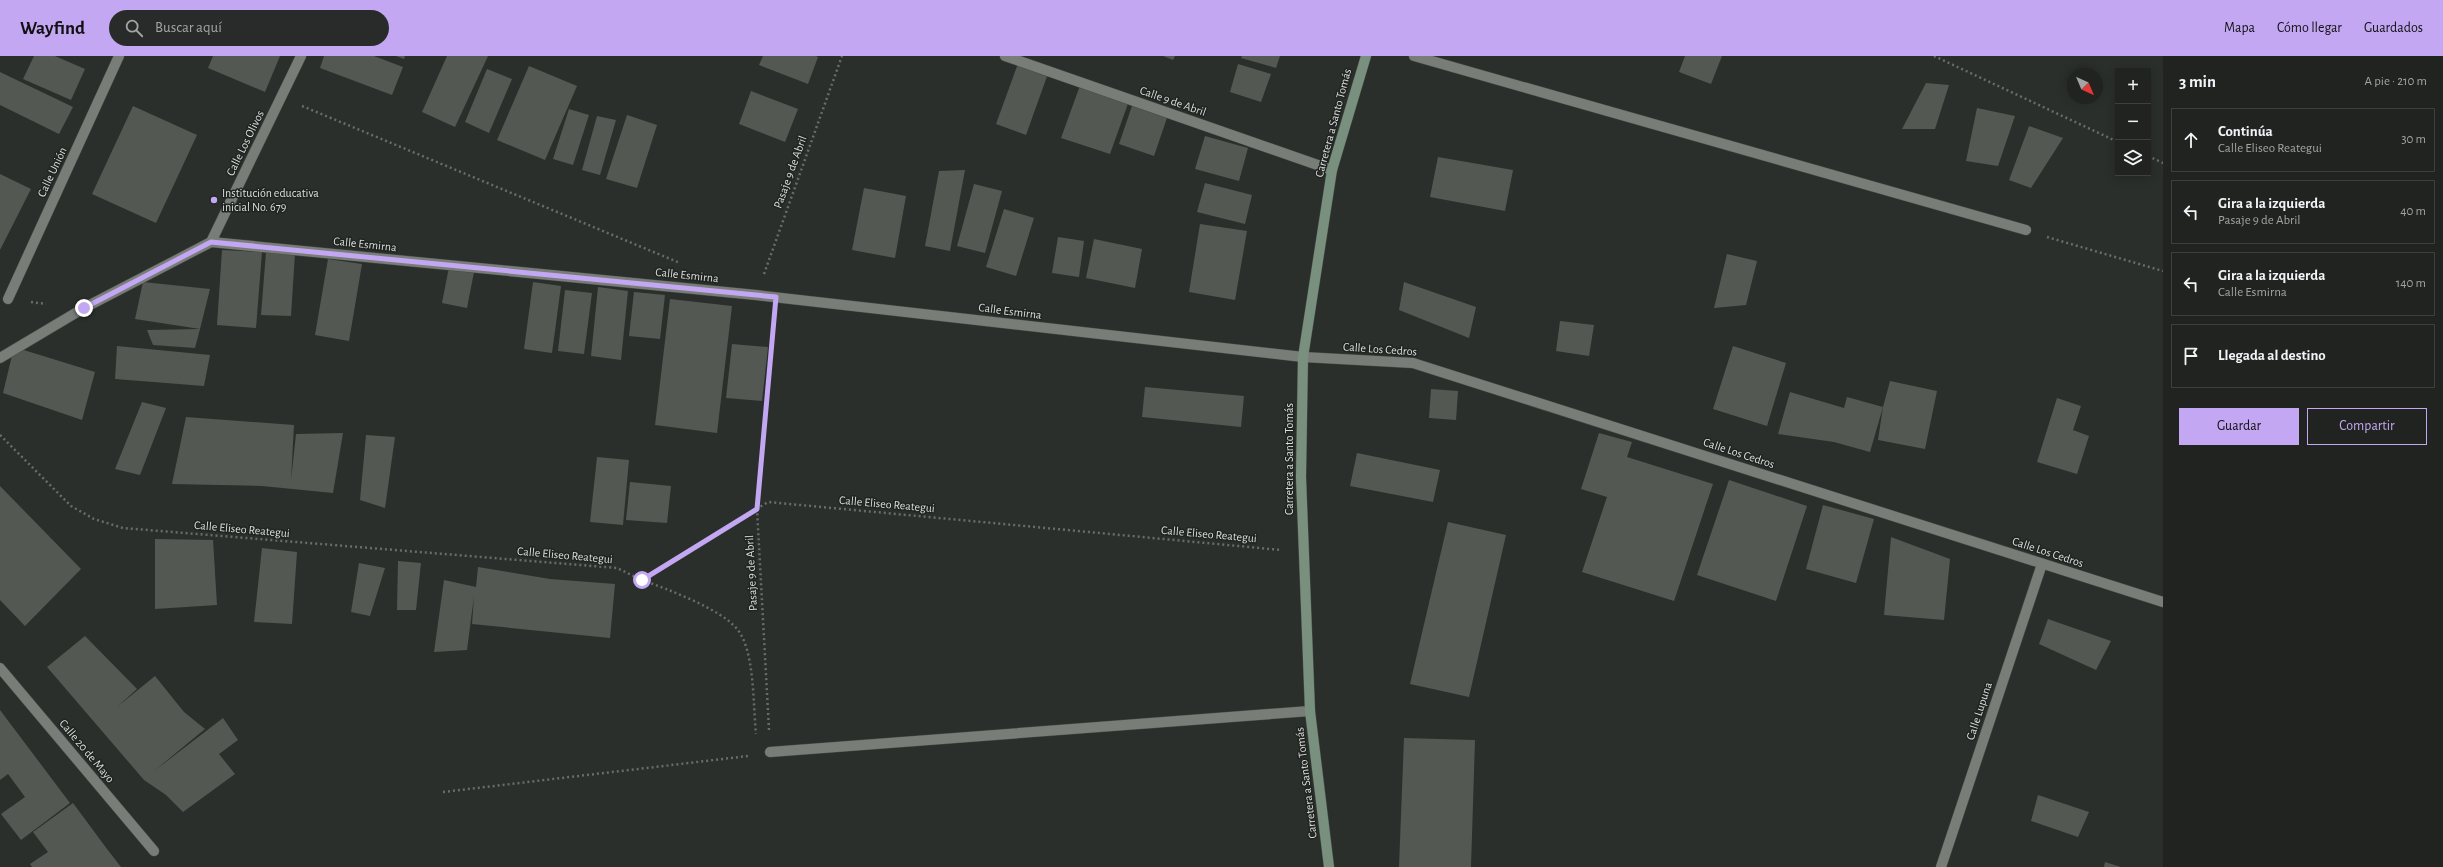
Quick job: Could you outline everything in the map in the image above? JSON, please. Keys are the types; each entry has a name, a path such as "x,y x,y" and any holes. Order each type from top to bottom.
{"street":[{"name":"Calle Unión","path":"8,299 119,56"},
{"name":"Calle Los Olivos","path":"211,242 301,56"},
{"name":"Calle 9 de Abril","path":"1005,56 1332,170"},
{"name":"Carretera a Santo Tomás","path":"1329,867 1310,711 1301,476 1303,357 1332,170 1366,56"},
{"path":"1414,56 2026,230"},
{"name":"Calle Esmirna","path":"211,242 776,297 1303,357"},
{"path":"0,358 84,308 211,242"},
{"name":"Calle Los Cedros","path":"1303,357 1413,363 2163,602"},
{"name":"Calle Lupuna","path":"1941,867 2042,564"},
{"name":"Calle 20 de Mayo","path":"0,668 154,851"},
{"path":"770,752 1310,711"}],"path":[{"name":"Pasaje 9 de Abril","path":"756,295 842,56"},
{"path":"1934,56 2115,141"},
{"path":"282,98 683,265"},
{"path":"2151,157 2163,163"},
{"path":"2026,230 2163,271"},
{"name":"Pasaje 9 de Abril","path":"770,752 757,509 776,297"},
{"path":"8,299 84,308"},
{"name":"Calle Eliseo Reategui","path":"0,435 71,506 94,518 123,528 617,568 642,580 768,502 1304,552"},
{"path":"642,580 682,594 723,618 738,629 748,652 758,754"},
{"path":"442,792 770,752"}],"building":[{"path":"34,56 55,56 85,69 71,100 23,79"},
{"path":"213,56 280,56 265,92 208,68"},
{"path":"324,56 374,56 403,67 392,95 320,68"},
{"path":"396,56 405,56 404,59"},
{"path":"447,56 488,56 455,127 422,112"},
{"path":"763,56 818,57 808,84 759,65"},
{"path":"1163,56 1175,56 1173,60"},
{"path":"1242,56 1280,56 1276,68 1241,58"},
{"path":"1685,56 1722,56 1711,84 1679,72"},
{"path":"1020,58 1050,68 1026,135 996,124"},
{"path":"1238,64 1271,74 1261,102 1230,92"},
{"path":"529,66 577,86 545,160 497,140"},
{"path":"487,69 512,79 489,133 465,122"},
{"path":"0,72 73,107 59,134 0,105"},
{"path":"1082,80 1130,98 1110,154 1061,138"},
{"path":"1926,83 1949,85 1935,129 1902,129"},
{"path":"751,91 798,109 785,142 739,124"},
{"path":"1134,100 1169,112 1154,156 1119,144"},
{"path":"133,106 197,135 156,223 92,194"},
{"path":"1977,108 2015,116 1998,166 1966,161"},
{"path":"569,109 589,115 573,165 553,159"},
{"path":"627,115 657,125 637,188 606,179"},
{"path":"597,116 616,120 600,175 582,170"},
{"path":"2029,126 2063,138 2031,188 2009,180"},
{"path":"1205,136 1248,148 1239,181 1195,169"},
{"path":"1438,157 1513,170 1505,211 1430,197"},
{"path":"965,170 950,251 925,246 939,171"},
{"path":"0,174 31,189 0,250"},
{"path":"1205,183 1252,195 1245,224 1197,212"},
{"path":"974,184 1002,191 985,253 957,246"},
{"path":"864,188 906,196 895,258 852,250"},
{"path":"1004,209 1034,218 1016,276 986,267"},
{"path":"1200,224 1247,231 1235,300 1189,292"},
{"path":"1058,237 1084,241 1079,277 1052,273"},
{"path":"1094,239 1142,249 1135,288 1086,278"},
{"path":"222,250 262,252 256,328 217,325"},
{"path":"266,252 295,253 291,316 261,315"},
{"path":"1727,254 1757,261 1746,305 1714,308"},
{"path":"328,259 362,264 349,341 315,335"},
{"path":"449,267 474,272 467,308 442,303"},
{"path":"143,282 210,289 200,329 135,319"},
{"path":"533,282 561,286 552,353 524,349"},
{"path":"1404,282 1476,307 1469,338 1399,310"},
{"path":"598,287 628,291 621,360 591,356"},
{"path":"565,290 592,293 584,354 558,351"},
{"path":"634,292 665,295 660,339 629,336"},
{"path":"670,299 732,306 717,433 655,425"},
{"path":"1560,321 1594,325 1589,356 1556,351"},
{"path":"200,329 195,348 153,345 147,330"},
{"path":"732,344 768,347 762,401 726,398"},
{"path":"117,346 210,355 204,386 115,379"},
{"path":"1733,346 1786,363 1767,426 1713,409"},
{"path":"14,347 95,372 82,420 3,393"},
{"path":"1890,381 1937,391 1925,449 1878,440 1883,407"},
{"path":"1145,387 1244,396 1241,427 1142,417"},
{"path":"1431,389 1458,391 1456,420 1429,418"},
{"path":"1790,392 1844,408 1847,397 1883,407 1870,452 1834,442 1778,434"},
{"path":"2057,398 2081,406 2073,430 2089,436 2077,474 2037,462"},
{"path":"142,402 166,408 140,475 115,469"},
{"path":"186,417 294,425 291,480 296,434 343,433 333,493 262,486 172,484"},
{"path":"1599,433 1632,442 1627,457 1713,484 1674,601 1582,572 1607,497 1581,489"},
{"path":"366,435 395,437 385,508 360,500"},
{"path":"1357,453 1440,470 1433,502 1350,486"},
{"path":"597,457 629,460 623,525 590,522"},
{"path":"1729,480 1807,506 1776,601 1697,575"},
{"path":"630,482 671,486 667,523 626,520"},
{"path":"0,486 81,569 25,626 0,600"},
{"path":"1823,505 1874,519 1856,583 1806,569"},
{"path":"1448,522 1506,535 1469,697 1410,684"},
{"path":"1891,537 1950,559 1944,620 1884,615"},
{"path":"155,539 213,540 217,605 155,609"},
{"path":"262,548 297,552 292,624 254,622"},
{"path":"398,561 421,563 416,610 397,610"},
{"path":"359,563 385,568 370,616 351,612"},
{"path":"478,567 550,579 615,584 610,638 472,624 474,596 467,650 434,652 444,580 476,587"},
{"path":"2048,619 2111,641 2096,670 2039,644"},
{"path":"85,636 137,689 117,707 155,676 184,712 205,729 154,771 223,718 238,740 219,754 235,774 183,812 166,795 144,780 47,667"},
{"path":"0,710 70,803 21,840 1,814 25,797 8,774 0,780"},
{"path":"1404,738 1475,740 1471,867 1399,867"},
{"path":"2038,795 2089,812 2078,837 2031,821"},
{"path":"73,803 121,867 32,867 30,864 48,852 33,832"},
{"path":"2105,862 2121,867 2104,867"}],"place":[{"name":"Institución educativa inicial No. 679","path":"214,200"}],"route":[{"path":"84,308 211,242 776,297 757,509 642,580"}]}
